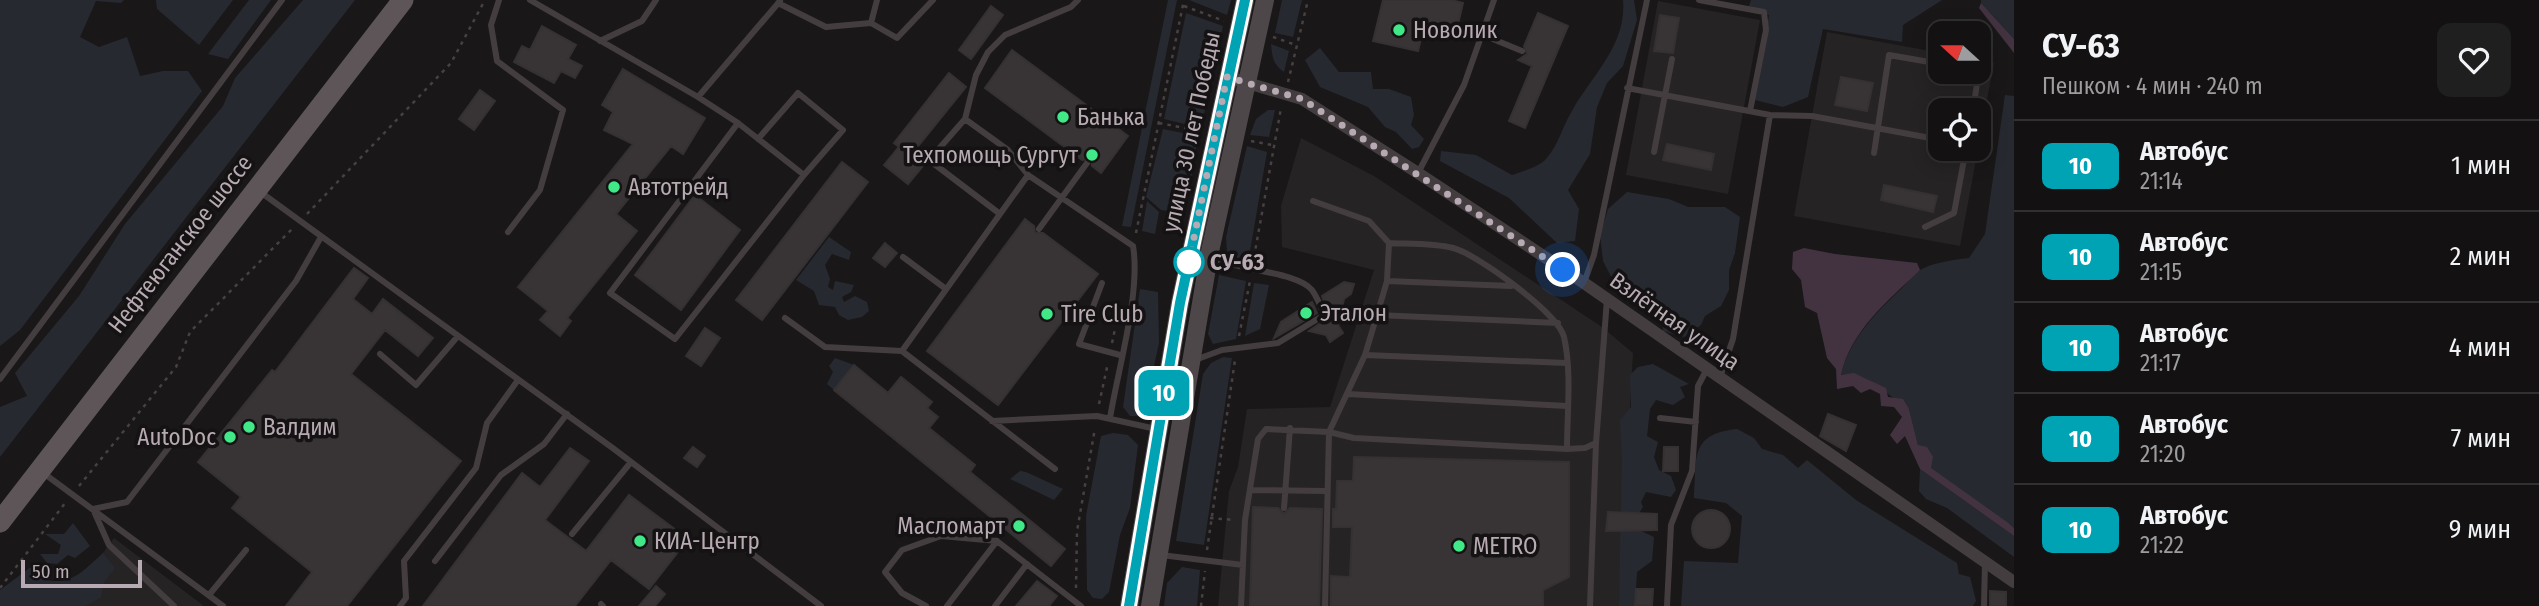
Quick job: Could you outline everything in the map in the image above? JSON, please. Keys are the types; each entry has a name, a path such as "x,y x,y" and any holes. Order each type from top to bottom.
{"main road":[{"name":"Нефтеюганское шоссе","path":"0,522 403,0"},
{"name":"улица 30 лет Победы","path":"1129,606 1157,430 1227,77 1245,0"},
{"name":"улица 30 лет Победы","path":"1150,606 1209,256 1265,0"}],"street":[{"name":"Взлётная улица","path":"1227,77 1302,99 1418,173 1607,299 2014,582"}],"lane":[{"path":"0,379 282,0"},
{"path":"499,0 491,25 497,61 563,110 540,190 508,232"},
{"path":"530,0 698,97 738,123 804,175"},
{"path":"600,41 642,20 656,0"},
{"path":"871,23 877,0"},
{"path":"698,97 779,2 826,27 871,23 897,37 933,0"},
{"path":"1000,214 929,160 965,119 976,75 988,52 1005,35 1071,7 1078,0"},
{"path":"1418,173 1464,85 1494,0"},
{"path":"1584,284 1594,255 1647,0"},
{"path":"1699,0 1764,12 1766,30 1750,111"},
{"path":"1483,35 1522,51"},
{"path":"1874,153 1889,55 1928,62"},
{"path":"1654,152 1672,59"},
{"path":"1627,88 1770,115 1812,116 1928,138"},
{"path":"738,123 610,293 675,339 804,175 843,130 798,93 758,139"},
{"path":"1720,378 1733,340 1770,115"},
{"path":"965,119 1008,150 1028,175 1133,246 1136,262 1133,297 1110,418"},
{"path":"1925,227 1954,213 1964,161"},
{"path":"1039,229 1087,163"},
{"path":"902,351 1028,175"},
{"path":"256,188 631,462 821,606"},
{"path":"1313,201 1369,222 1389,243 1453,248 1537,302 1559,323 1564,336 1566,363 1567,449"},
{"path":"93,509 127,502 296,281 321,237"},
{"path":"1325,606 1329,432 1365,355 1387,281 1389,243"},
{"path":"1190,362 1237,347 1278,343 1324,315 1311,288 1292,279 1225,265 1209,256"},
{"path":"903,257 946,289"},
{"path":"1387,281 1513,286"},
{"path":"1102,283 1079,345 1121,355"},
{"path":"1590,606 1596,443 1607,299"},
{"path":"1377,315 1559,323"},
{"path":"785,318 825,347 902,351 1055,469"},
{"path":"380,355 416,386 458,336"},
{"path":"1365,355 1566,363"},
{"path":"1667,606 1671,525 1692,471 1698,386 1707,369"},
{"path":"400,606 406,598 404,561 476,468 486,423 518,380"},
{"path":"1348,394 1567,406"},
{"path":"435,561 501,475 544,444 566,414"},
{"path":"992,421 1083,416 1110,418 1157,430"},
{"path":"1660,418 1696,422"},
{"path":"1241,606 1245,520 1258,439 1266,429 1290,428 1354,438 1567,449 1585,449 1596,443"},
{"path":"1284,508 1290,428"},
{"path":"572,534 631,462"},
{"path":"40,470 223,606"},
{"path":"1250,490 1326,492"},
{"path":"93,509 109,545 174,606"},
{"path":"926,606 902,593 885,572 902,550 941,536 998,541 1081,606"},
{"path":"947,606 998,541"},
{"path":"209,595 246,550"},
{"path":"1157,554 1243,565"},
{"path":"1984,606 1985,562"},
{"path":"995,606 1027,564"}],"path":[{"path":"0,588 176,367 190,332 300,221 450,62 485,0"},
{"path":"1201,606 1210,517 1272,145 1308,0"},
{"path":"1210,517 1245,520"}],"shaded area":[{"path":"0,0 124,0 121,3 96,1 80,37 99,47 127,37 140,76 163,71 188,71 202,91 20,330 0,346"},
{"path":"156,0 233,0 199,45 157,9"},
{"path":"249,0 271,0 228,59 208,54"},
{"path":"303,0 355,0 0,457 0,407 27,396 15,373 79,296 125,224 223,106 235,78"},
{"path":"1168,0 1177,0 1131,227 1122,226"},
{"path":"1189,0 1231,0 1227,15"},
{"path":"1282,0 1302,0 1293,37 1275,33"},
{"path":"1623,0 1634,0 1637,20 1623,66 1607,83 1597,107 1590,154 1568,190 1579,209 1575,241 1557,243 1509,198 1440,161 1441,151 1476,155 1512,175 1543,162 1614,45 1623,16"},
{"path":"1751,0 1942,0 1903,25 1902,42 1823,29 1808,97 1783,107 1755,100 1769,15 1749,6"},
{"path":"1981,0 2014,0 2014,39 1981,3"},
{"path":"1658,1 1760,20 1728,194 1626,175"},
{"path":"1981,3 2014,39 2014,53 1992,25 1992,21 1979,8"},
{"path":"1186,13 1223,26 1201,128 1164,119"},
{"path":"1827,32 1928,51 1928,84 1990,84 1987,98 1928,98 1928,161 1976,161 1960,246 1794,216"},
{"path":"1271,44 1289,51 1284,72 1274,60"},
{"path":"1320,48 1339,72 1371,72 1373,89 1389,89 1411,97 1414,115 1411,125 1424,139 1419,147 1412,149 1396,132 1385,127 1368,107 1320,87 1305,60"},
{"path":"2005,95 2014,96 2014,528 1930,468 1918,445 1909,409 1869,380 1851,374 1841,375 1851,349 1865,327 1914,275 1933,265 1969,258 1985,234"},
{"path":"1268,110 1275,110 1269,137 1250,135 1256,119"},
{"path":"1163,129 1198,136 1191,179 1176,212 1161,210 1146,197"},
{"path":"1301,138 1374,176 1602,327 1633,353 1619,606 1218,606 1229,491 1238,467 1247,409 1330,407 1374,270 1282,247 1281,206"},
{"path":"1247,146 1267,152 1248,263 1237,260 1227,252 1226,237"},
{"path":"1627,192 1669,199 1688,207 1725,207 1740,217 1735,253 1729,270 1729,290 1721,306 1705,316 1701,325 1684,337 1663,331 1663,321 1621,296 1603,261 1600,235 1608,209"},
{"path":"1147,201 1159,212 1155,234 1142,231"},
{"path":"829,237 851,252 849,260 832,254 825,265 830,279 828,287 833,290 835,281 854,285 851,292 842,297 844,302 855,296 867,302 869,311 862,317 848,320 839,315 835,307 819,305 814,291 796,280"},
{"path":"1804,248 1917,263 1920,270 1862,330 1846,359 1841,375 1854,373 1886,388 1888,397 1903,399 1909,409 1918,445 1927,447 1933,457 1931,468 2007,522 2014,528 2014,536 1920,469 1905,436 1897,444 1890,435 1902,417 1894,407 1881,406 1880,394 1870,389 1861,393 1853,386 1837,389 1836,369 1827,358 1817,313 1805,307 1801,280 1792,269 1793,252"},
{"path":"1219,275 1246,281 1236,339 1213,344 1208,334"},
{"path":"1254,283 1269,285 1260,329 1245,336"},
{"path":"1140,289 1158,292 1159,343 1144,412 1138,416 1130,416 1123,407"},
{"path":"1223,357 1232,358 1204,545 1176,541 1203,374 1211,363"},
{"path":"835,358 854,365 834,390 827,384 833,372 829,366"},
{"path":"1653,364 1689,384 1680,387 1685,397 1673,405 1656,400 1650,409 1647,436 1658,442 1654,457 1659,470 1671,476 1676,490 1671,497 1646,492 1641,502 1643,507 1636,518 1637,529 1654,537 1652,561 1637,572 1635,606 1619,606 1622,456 1620,420 1631,407 1630,375 1638,367"},
{"path":"1737,429 1754,438 1762,449 1783,455 1798,468 1807,460 1856,500 1957,563 1959,574 1970,577 1976,601 1973,606 1681,606 1684,561 1738,563 1742,516 1726,503 1694,498 1696,460 1703,442 1710,436"},
{"path":"1113,433 1128,435 1138,445 1130,508 1120,535 1109,592 1102,599 1093,598 1087,590 1086,516 1101,436"},
{"path":"1920,469 2014,536 2014,557 1947,508 1926,499 1919,491"},
{"path":"1020,471 1063,489 1054,500 1010,479"},
{"path":"73,523 90,546 75,558 68,555 57,564 47,563 40,554 58,554 61,545 45,534 64,534"},
{"path":"114,538 204,606 46,606 103,553"},
{"path":"103,553 115,568 104,582 101,597 86,606 0,606 0,590 35,564 42,579 61,581 76,576"},
{"path":"1182,567 1200,570 1197,606 1164,606 1167,583"}],"building":[{"name":"Новолик","path":"1383,0 1451,0 1463,3 1456,33 1424,26 1418,51 1373,41"},
{"path":"991,6 1003,15 971,59 959,50"},
{"path":"1538,13 1568,26 1525,128 1509,121 1532,66 1518,60 1527,54 1524,46"},
{"path":"1660,15 1679,18 1673,53 1654,51"},
{"path":"542,26 576,45 568,59 582,66 575,78 561,71 554,83 514,62 522,46 530,50"},
{"path":"1012,50 1128,136 1101,173 1092,166 1091,159 1082,160 985,88"},
{"path":"623,69 705,118 683,154 671,146 616,214 637,231 567,318 571,321 560,336 540,320 548,311 518,287 633,144 604,130 613,112 602,105"},
{"path":"949,73 966,87 910,156 923,166 908,184 884,165 899,147 894,143"},
{"path":"1841,77 1873,83 1867,111 1835,105"},
{"path":"480,90 495,101 474,130 459,119"},
{"path":"1667,144 1714,154 1711,170 1663,160"},
{"path":"842,162 868,182 762,320 736,300"},
{"path":"1884,185 1937,196 1933,212 1881,200"},
{"path":"695,195 740,230 681,310 635,275"},
{"path":"1025,219 1034,226 1035,233 1043,233 1098,274 998,405 927,351"},
{"path":"885,243 897,253 885,267 873,258"},
{"path":"354,268 368,278 353,299 372,314 383,299 433,338 418,356 385,330 351,374 461,461 347,606 286,606 312,572 232,508 241,497 198,462 272,370 275,372"},
{"path":"1344,282 1354,284 1351,294 1344,299 1338,325 1343,333 1330,342 1326,335 1309,331 1329,317 1322,296"},
{"path":"1312,302 1317,313 1274,338 1281,322"},
{"path":"705,328 720,338 701,366 686,356"},
{"path":"854,365 888,393 901,377 932,402 927,408 938,417 929,428 975,465 970,472 1065,549 1051,566 834,390"},
{"path":"1828,414 1856,425 1846,451 1820,436"},
{"path":"693,447 705,456 697,467 684,458"},
{"path":"1664,447 1678,447 1678,471 1663,471"},
{"path":"570,448 589,461 545,520 586,551 629,495 688,539 649,589 611,560 575,606 423,606 522,473 540,487"},
{"name":"METRO","path":"1354,457 1569,462 1569,577 1543,590 1543,606 1331,606 1331,576 1350,577 1352,527 1333,527 1333,509 1336,509 1337,481 1353,481"},
{"path":"1253,507 1278,508 1284,514 1290,508 1322,509 1319,606 1250,606"},
{"path":"1711,510 1724,516 1730,529 1724,542 1711,548 1698,542 1692,529 1698,516"},
{"path":"1608,512 1657,514 1657,530 1606,531"},
{"path":"1037,581 1057,596 1049,606 1016,606"},
{"path":"656,586 665,594 655,606 639,606"},
{"path":"1636,589 1653,589 1652,606 1635,605"},
{"path":"1990,591 2006,592 2006,606 1990,606"}],"bus line":[{"name":"10","path":"1129,606 1180,303 1245,0"}],"place":[{"name":"Новолик","path":"1399,30"},
{"name":"Банька","path":"1063,117"},
{"name":"Техпомощь Сургут","path":"1092,155"},
{"name":"Автотрейд","path":"614,187"},
{"name":"СУ-63","path":"1189,262"},
{"name":"Эталон","path":"1306,313"},
{"name":"Tire Club","path":"1047,314"},
{"name":"Валдим","path":"249,427"},
{"name":"AutoDoc","path":"230,437"},
{"name":"Масломарт","path":"1019,526"},
{"name":"КИА-Центр","path":"640,541"},
{"name":"METRO","path":"1459,546"}],"route":[{"path":"1189,262 1227,77 1302,99 1563,270"}]}
